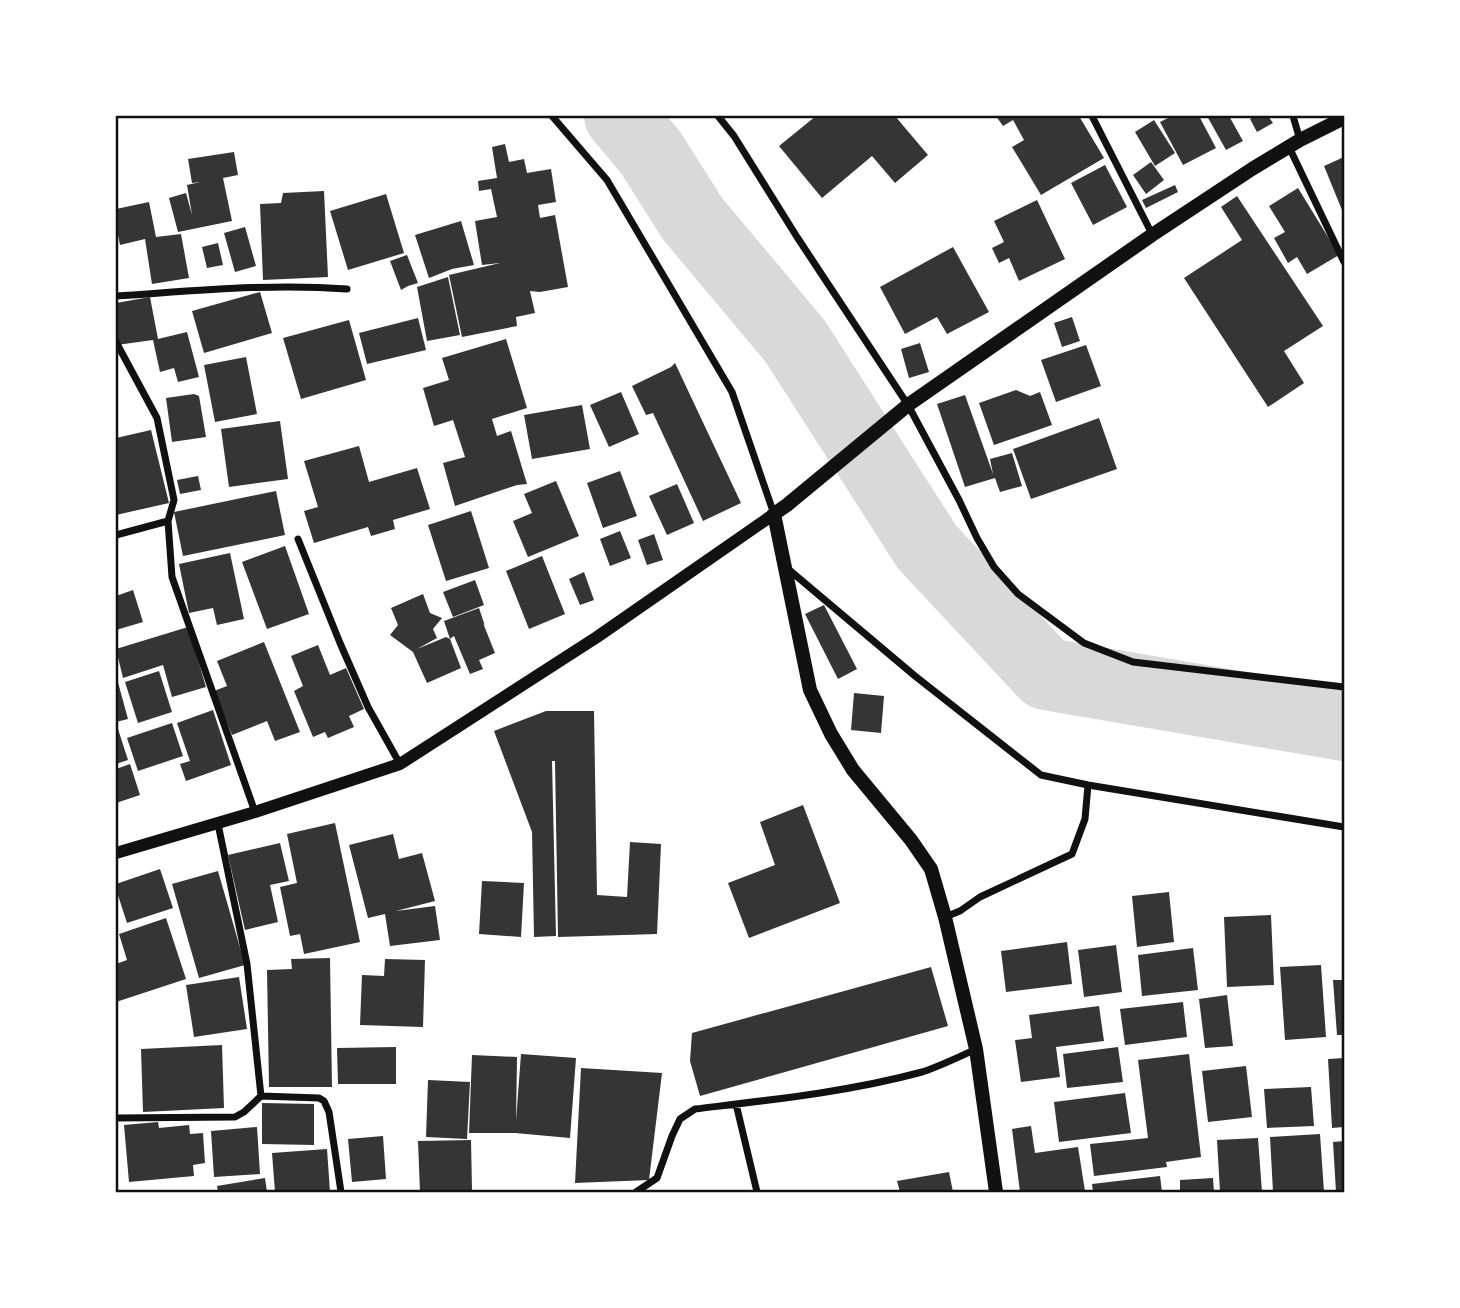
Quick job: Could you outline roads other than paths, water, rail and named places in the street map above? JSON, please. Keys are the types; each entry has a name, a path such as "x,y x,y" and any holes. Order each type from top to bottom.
{"main road":[{"path":"996,1192 976,1049 946,917 931,869 911,840 853,770 831,734 810,690 774,514 908,405 1152,235 1294,143 1345,118"}],"street":[{"path":"116,853 218,824 400,764 597,637 774,514 732,392 607,180 552,116"},
{"path":"718,116 734,136 908,405 977,538 995,567 1018,594 1084,643 1133,662 1345,687"},
{"path":"1092,116 1152,235"},
{"path":"1293,116 1294,143 1345,262"},
{"path":"116,296 261,287 347,289"},
{"path":"116,342 157,418 174,500 168,521 172,577 255,812"},
{"path":"116,535 168,521"},
{"path":"298,539 368,707 400,764"},
{"path":"785,567 915,677 1041,775 1087,785 1345,827"},
{"path":"946,917 960,911 979,897 1072,854 1085,819 1087,785"},
{"path":"218,824 247,964 261,1096"},
{"path":"636,1192 657,1178 680,1119 695,1109 869,1084 924,1071 976,1049"},
{"path":"116,1118 235,1117 261,1096 319,1098 330,1112 341,1192"},
{"path":"736,1104 757,1192"}],"waterway":[{"path":"620,116 651,153 692,218 795,341 927,547 1046,674 1344,725"}]}
